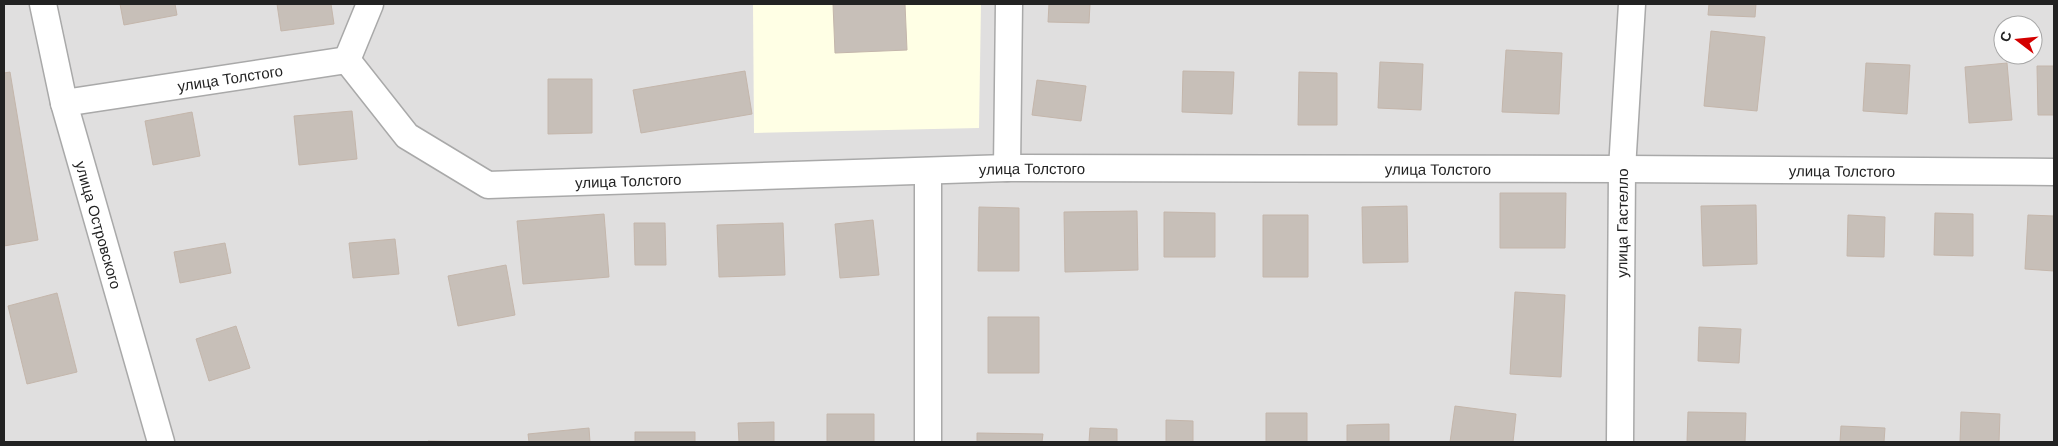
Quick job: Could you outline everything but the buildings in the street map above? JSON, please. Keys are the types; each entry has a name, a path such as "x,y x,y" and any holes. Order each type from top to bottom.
{"street":[{"name":"улица Островского","path":"43,4 64,103 161,442"},
{"path":"347,60 370,4"},
{"path":"1006,168 1009,4"},
{"name":"улица Гастелло","path":"1620,442 1622,169 1632,4"},
{"name":"улица Толстого","path":"64,103 347,60 407,136 488,185 1006,168 2054,172"},
{"path":"928,170 928,442"}],"shaded area":[{"path":"4,4 2054,4 2054,442 4,442"},
{"path":"753,4 981,4 979,128 754,133"}]}
